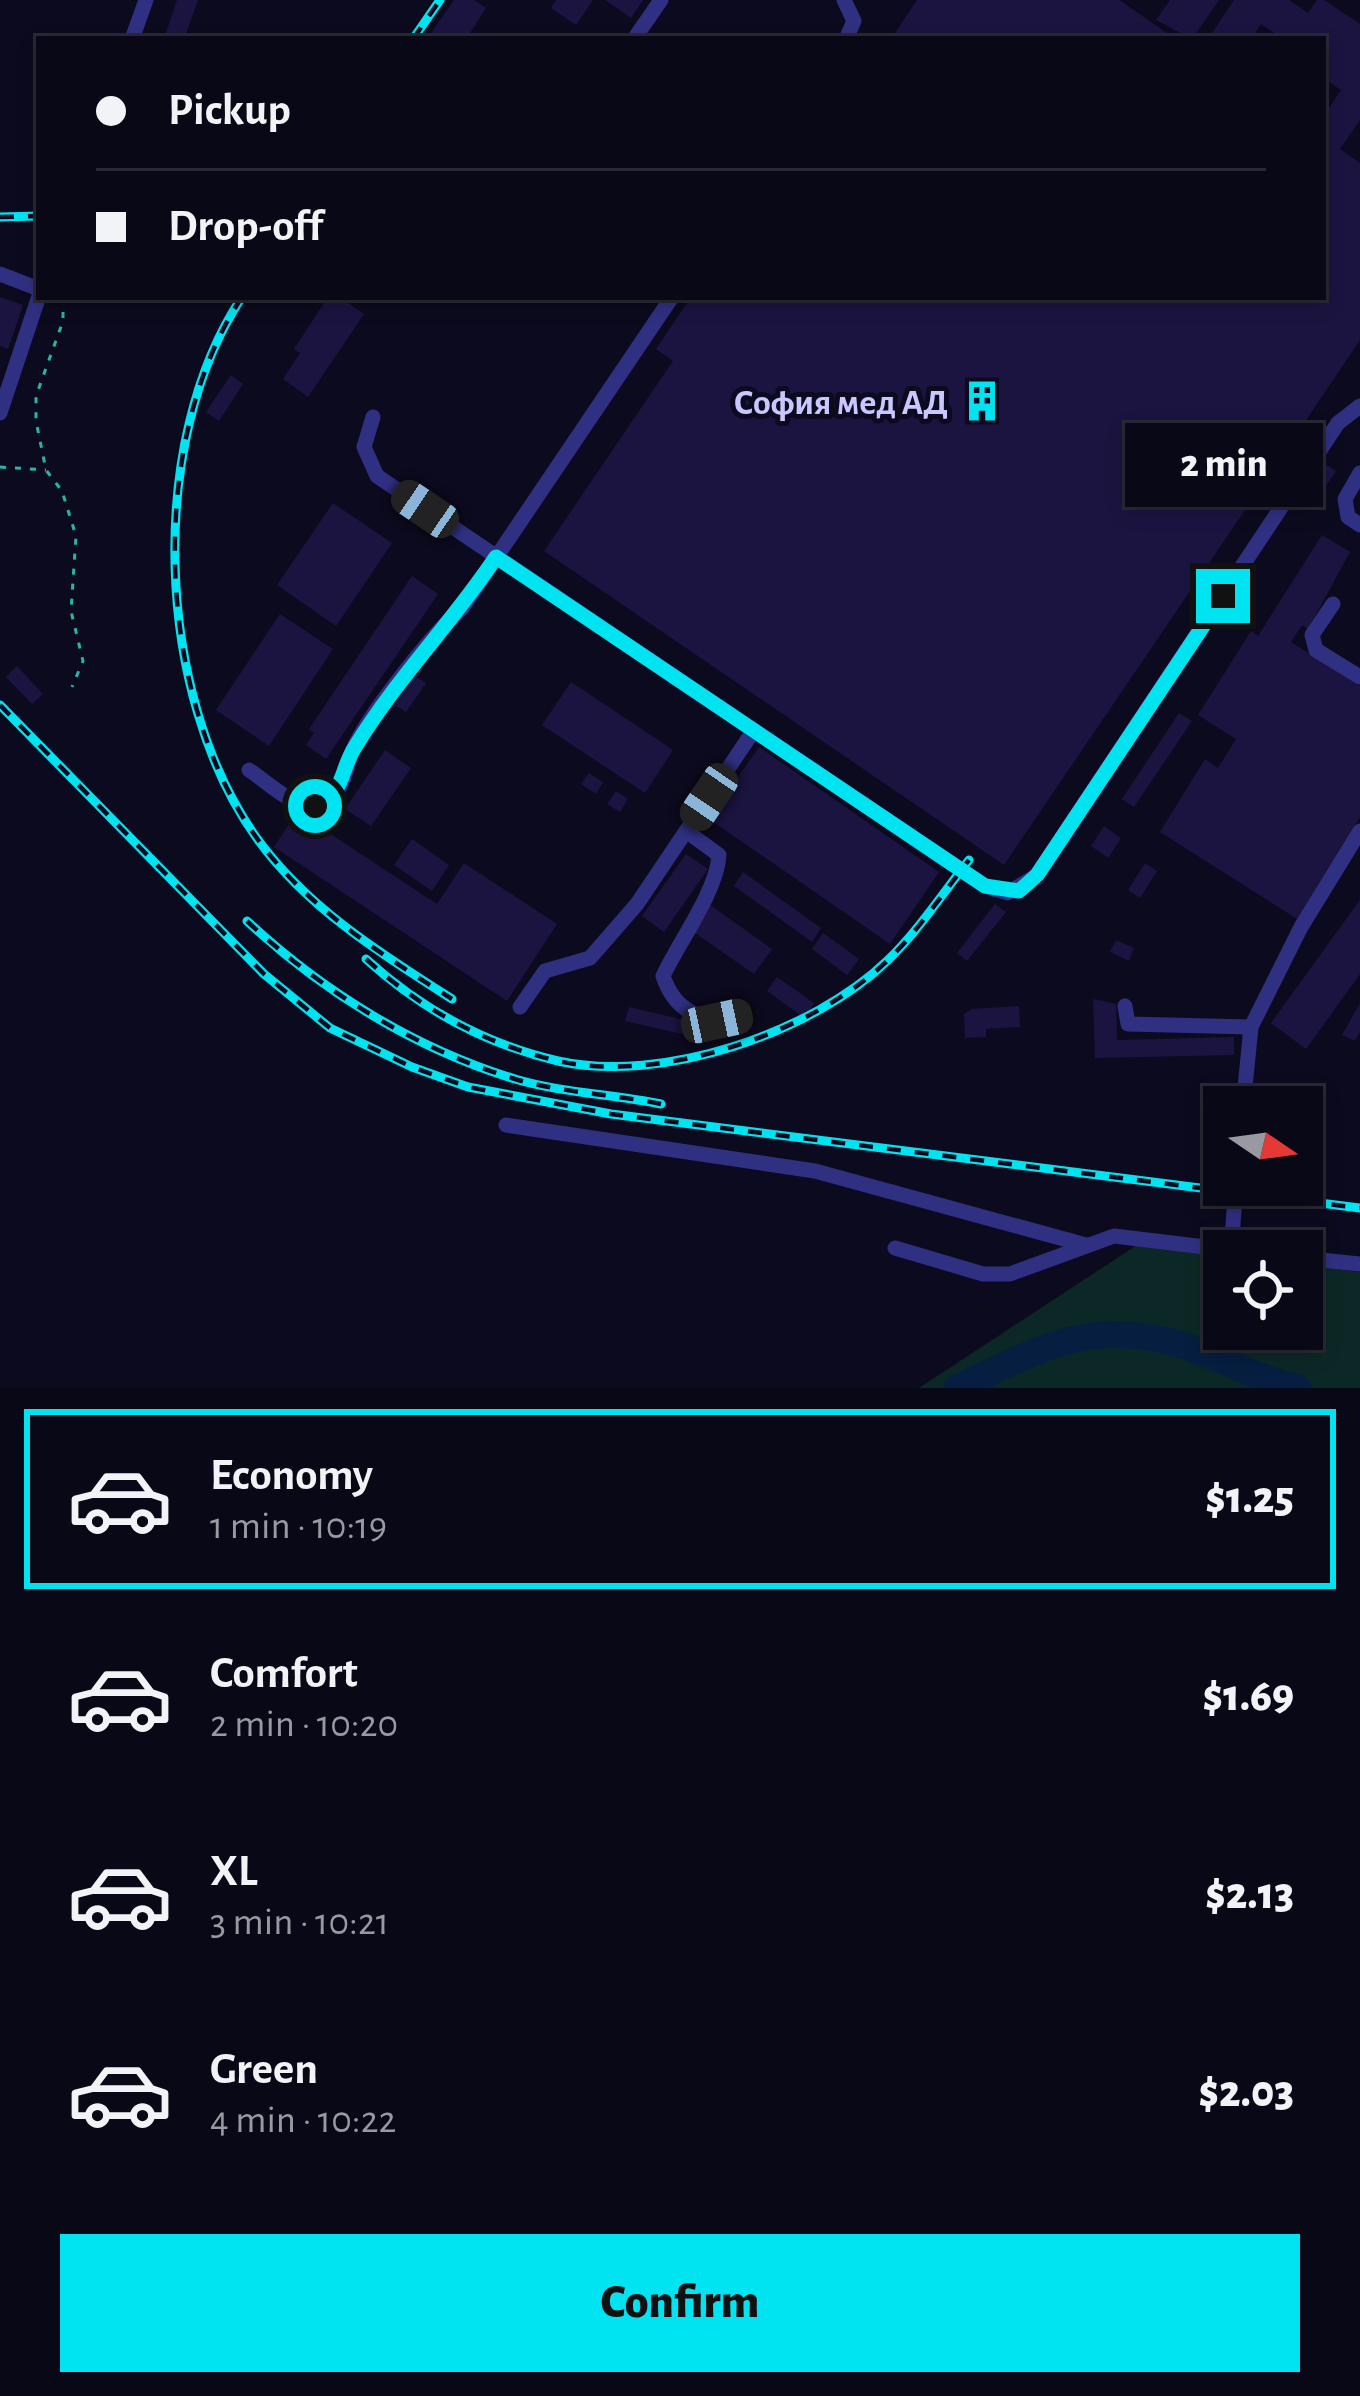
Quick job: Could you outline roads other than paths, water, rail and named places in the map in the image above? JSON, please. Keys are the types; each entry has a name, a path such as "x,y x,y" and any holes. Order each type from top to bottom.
{"street":[{"path":"133,36 146,0"},
{"path":"636,36 661,0"},
{"path":"844,0 854,21 847,36"},
{"path":"0,274 36,291"},
{"path":"0,412 36,300"},
{"path":"249,770 298,803 315,806 332,798 344,781 351,752 437,629 462,608 670,300"},
{"path":"1316,456 1338,423 1360,406"},
{"path":"373,417 364,447 376,476 985,886 1019,891 1037,875 1302,476"},
{"path":"1360,473 1345,499 1348,517 1360,525"},
{"path":"1333,604 1312,635 1316,650 1360,677"},
{"path":"520,1007 545,970 590,958 637,904 754,730"},
{"path":"686,831 718,855 718,878 692,916 663,976 671,1000 692,1015 717,1021 742,1016"},
{"path":"1246,1086 1251,1027 1301,927 1360,831"},
{"path":"1125,1006 1128,1024 1251,1027"},
{"path":"506,1125 815,1171 1086,1246"},
{"path":"895,1248 983,1274 1010,1274 1114,1236 1203,1247"},
{"path":"1323,1260 1360,1264"}],"waterway":[{"path":"957,1388 1067,1341 1122,1334 1185,1346 1298,1388"}],"railway":[{"path":"415,36 440,0"},
{"path":"0,217 36,216"},
{"path":"240,300 211,356 189,422 178,494 175,568 182,642 198,713 222,779 276,862 346,927 452,999"},
{"path":"0,705 264,974 330,1028 412,1067 468,1087 611,1114 1360,1208"},
{"path":"366,959 409,994 455,1022 531,1054 599,1066 688,1058 778,1030 857,986 899,949 969,860"},
{"path":"247,921 339,994 442,1052 533,1084 661,1104"}],"place":[{"name":"София мед АД","path":"982,401"}]}
